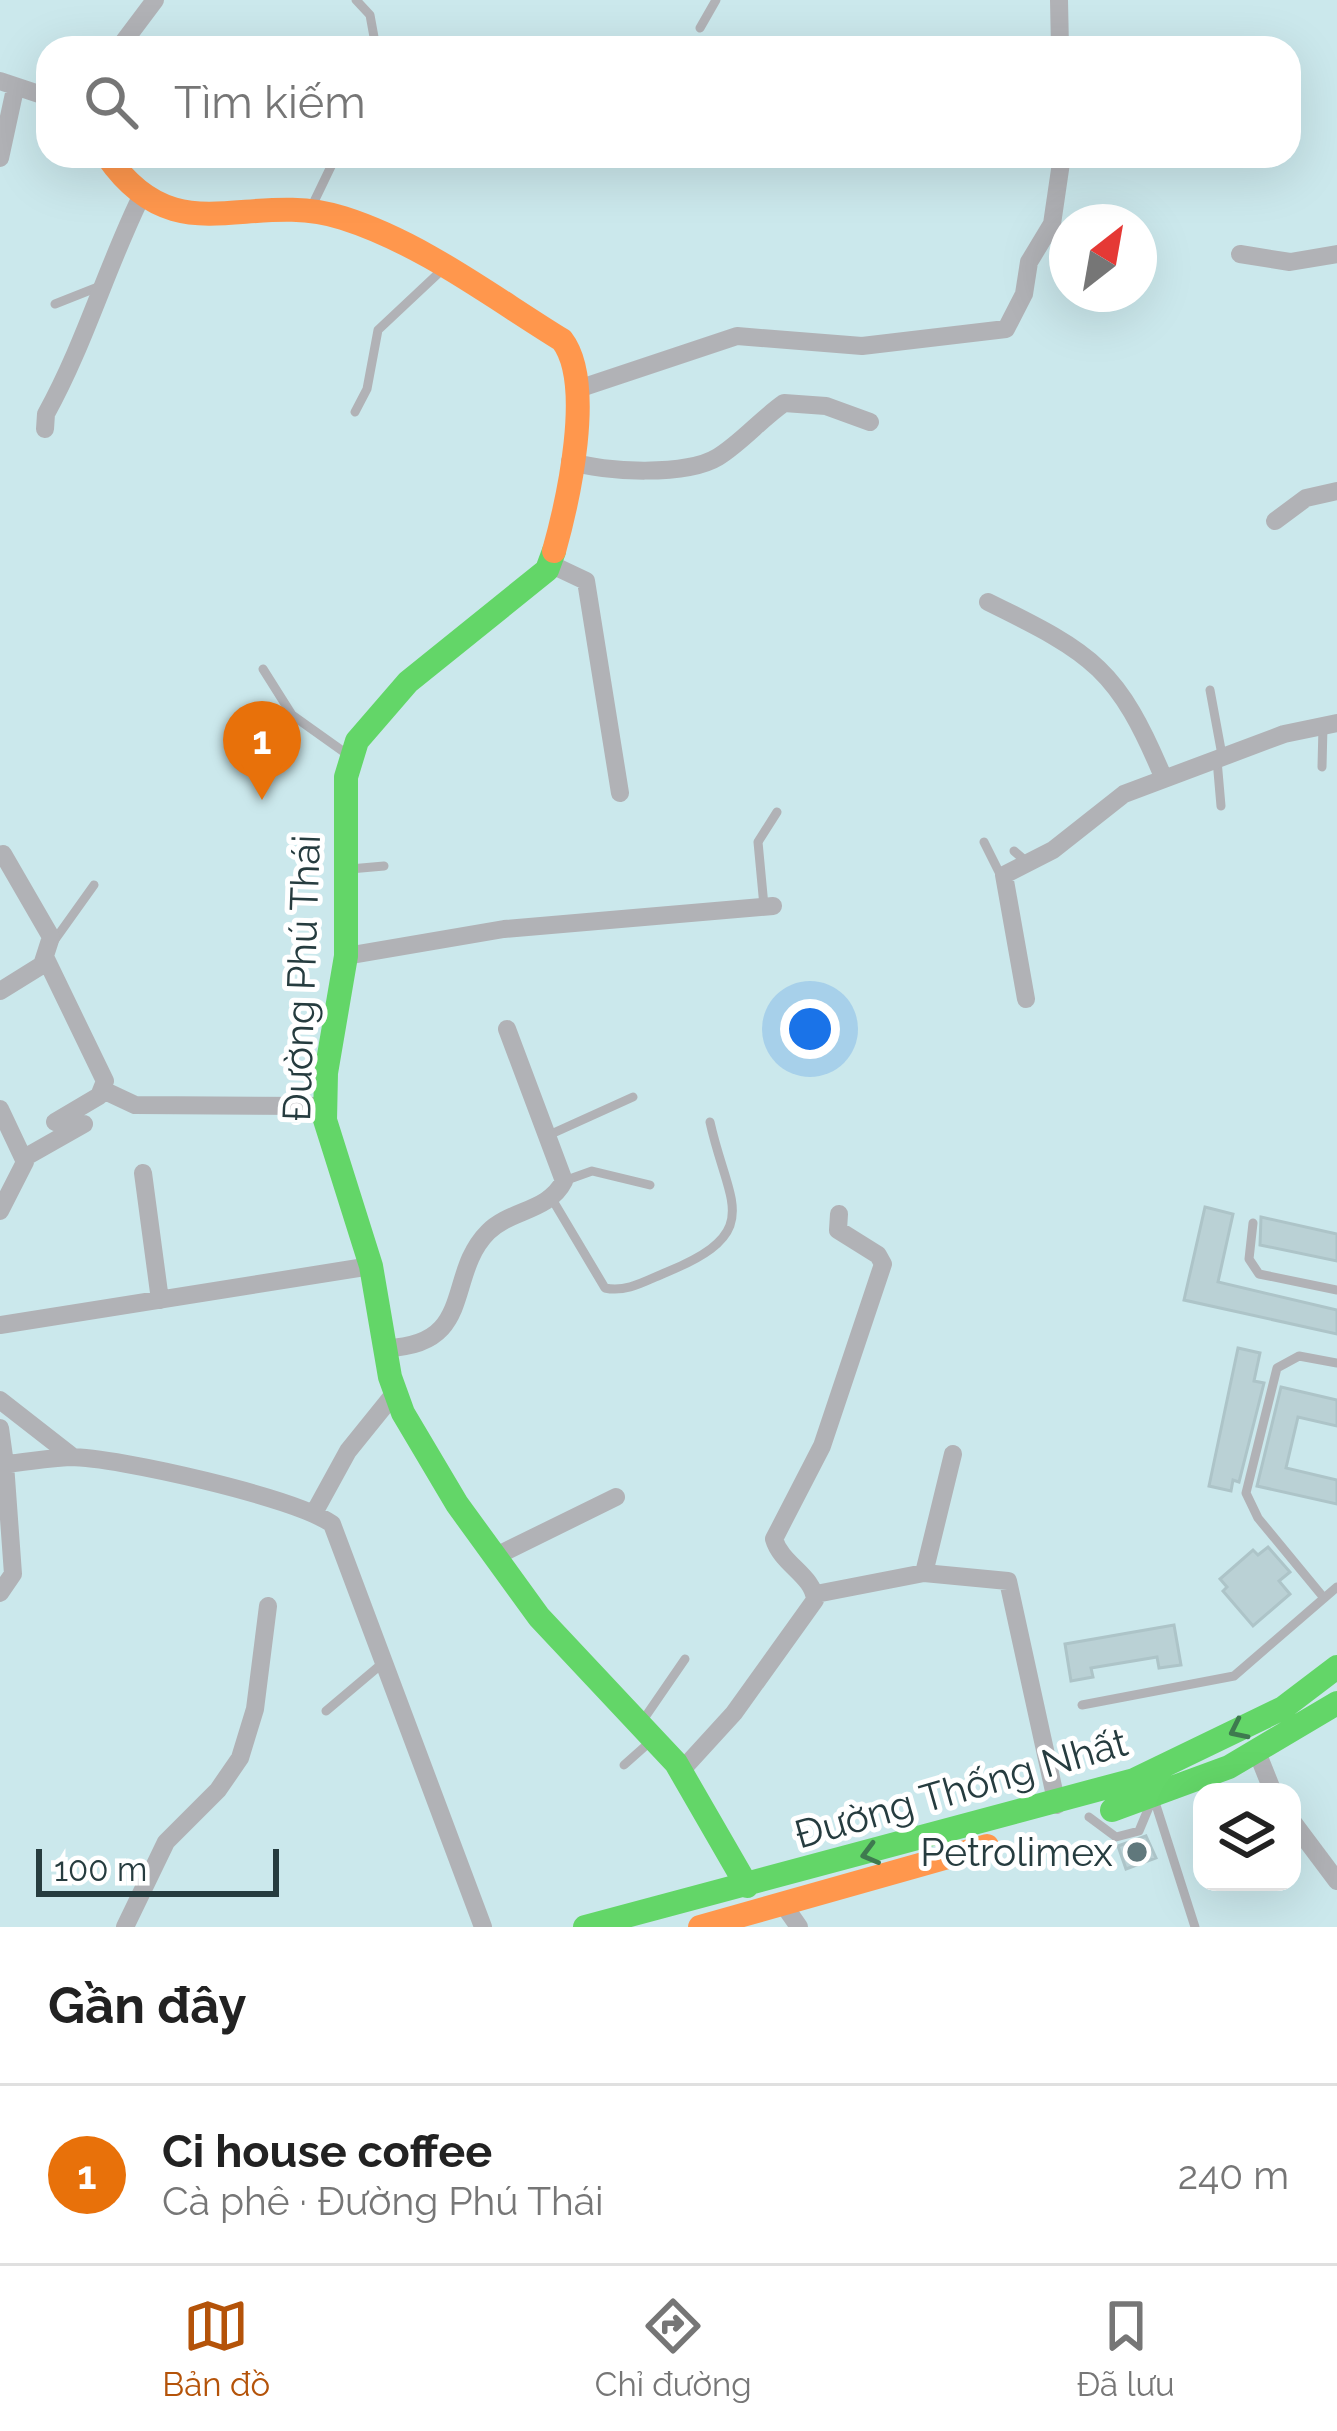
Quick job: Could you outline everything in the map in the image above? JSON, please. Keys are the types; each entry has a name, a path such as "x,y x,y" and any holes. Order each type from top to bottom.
{"main road":[{"path":"116,168 139,201 180,214 310,210 343,218 443,269 562,340 576,368 570,461 550,564"},
{"name":"Đường Phú Thái","path":"550,564 539,580 456,639 408,682 365,728 351,757 344,803 346,956 324,1106 371,1267 394,1394 457,1504 496,1556 595,1682 648,1730 681,1771 748,1886 746,1919"},
{"name":"Đường Thống Nhất","path":"585,1927 1134,1780 1283,1708 1337,1667"},
{"name":"Đường Thống Nhất","path":"700,1927 746,1919 783,1904 1154,1796 1334,1713"}],"street":[{"path":"128,36 155,0"},
{"path":"1059,0 1060,36"},
{"path":"0,158 8,85"},
{"path":"574,390 737,336 862,346 1006,329 1024,294 1029,262 1052,224 1060,168"},
{"path":"45,429 94,316 98,287 139,201"},
{"path":"1240,254 1290,262 1337,254"},
{"path":"570,461 620,472 692,467 715,459 784,403 826,406 870,422"},
{"path":"1275,521 1306,498 1337,491"},
{"path":"550,564 586,581 592,598 595,658 620,793"},
{"path":"988,602 1096,664 1119,686 1164,779"},
{"path":"1026,998 1002,878 1021,857 1065,841 1105,805 1164,779 1330,724"},
{"path":"2,854 50,933 48,951 104,1072 103,1090"},
{"path":"346,956 504,929 768,906"},
{"path":"2,986 48,951"},
{"path":"387,1348 409,1347 434,1335 451,1317 484,1237 551,1199 563,1181 507,1028"},
{"path":"103,1090 135,1105 324,1106"},
{"path":"55,1122 103,1090"},
{"path":"0,1109 24,1158"},
{"path":"0,1211 24,1158 84,1124"},
{"path":"143,1173 160,1300"},
{"path":"816,1594 778,1552 774,1540 822,1446 883,1264 875,1246 841,1233 839,1214"},
{"path":"0,1325 371,1267"},
{"path":"314,1513 348,1451 394,1394"},
{"path":"0,1400 74,1457"},
{"path":"0,1428 13,1574 0,1593"},
{"path":"924,1573 953,1454"},
{"path":"5,1464 74,1457 140,1468 314,1513 332,1525 483,1927"},
{"path":"496,1556 616,1497"},
{"path":"816,1594 924,1573 1008,1581 1057,1804"},
{"path":"681,1771 752,1690 812,1608 816,1594"},
{"path":"125,1927 173,1832 218,1790 240,1758 255,1709 268,1606"},
{"path":"1257,1752 1270,1783"},
{"path":"1301,1833 1337,1881"},
{"path":"783,1904 799,1927"}],"lane":[{"path":"356,0 370,15 374,36"},
{"path":"700,28 716,0"},
{"path":"310,210 330,168"},
{"path":"355,412 367,389 378,330 443,269"},
{"path":"55,304 98,287"},
{"path":"263,669 292,715 351,757"},
{"path":"1210,690 1221,806"},
{"path":"1322,767 1330,724"},
{"path":"768,906 758,842 777,812"},
{"path":"984,842 1002,878"},
{"path":"345,870 384,866"},
{"path":"48,951 94,885"},
{"path":"549,1136 634,1097"},
{"path":"551,1199 605,1288 624,1289 682,1265 725,1240 731,1228 730,1189 710,1122"},
{"path":"563,1181 592,1172 650,1185"},
{"path":"1253,1223 1249,1259 1259,1274 1337,1290"},
{"path":"1324,1598 1258,1518 1246,1493 1277,1368 1299,1356 1337,1363"},
{"path":"1082,1705 1234,1676 1337,1587"},
{"path":"624,1765 685,1659"},
{"path":"326,1711 384,1662"},
{"path":"1154,1796 1195,1927"}],"building":[{"path":"1205,1207 1233,1214 1218,1282 1337,1310 1337,1334 1184,1300"},
{"path":"1261,1217 1337,1234 1337,1261 1260,1245"},
{"path":"1238,1348 1260,1353 1254,1381 1264,1383 1239,1482 1233,1480 1231,1491 1209,1486"},
{"path":"1281,1387 1337,1400 1337,1426 1298,1417 1286,1468 1337,1480 1337,1504 1257,1486"},
{"path":"1268,1547 1290,1572 1279,1581 1290,1594 1253,1626 1223,1591 1227,1587 1220,1579 1253,1550 1258,1555"},
{"path":"1174,1625 1181,1665 1159,1668 1157,1657 1091,1668 1093,1677 1071,1681 1065,1644"},
{"name":"Petrolimex","path":"1146,1836 1156,1858 1126,1869 1118,1846"}],"traffic: fast":[{"path":"554,551 547,570 408,682 357,741 346,777 346,956 326,1073 325,1120 371,1266 390,1377 403,1413 457,1504 539,1617 676,1763 747,1886"},
{"path":"585,1927 1134,1780 1283,1708 1337,1667"},
{"path":"1112,1810 1229,1767 1337,1703"}],"traffic: slow":[{"path":"117,168 133,186 160,204 187,212 308,211 372,229 456,272 562,340 572,359 578,412 566,503 554,551"},
{"path":"700,1927 987,1846"}],"place":[{"name":"Ci house coffee","path":"262,800"},
{"name":"Petrolimex","path":"1137,1852"}]}
